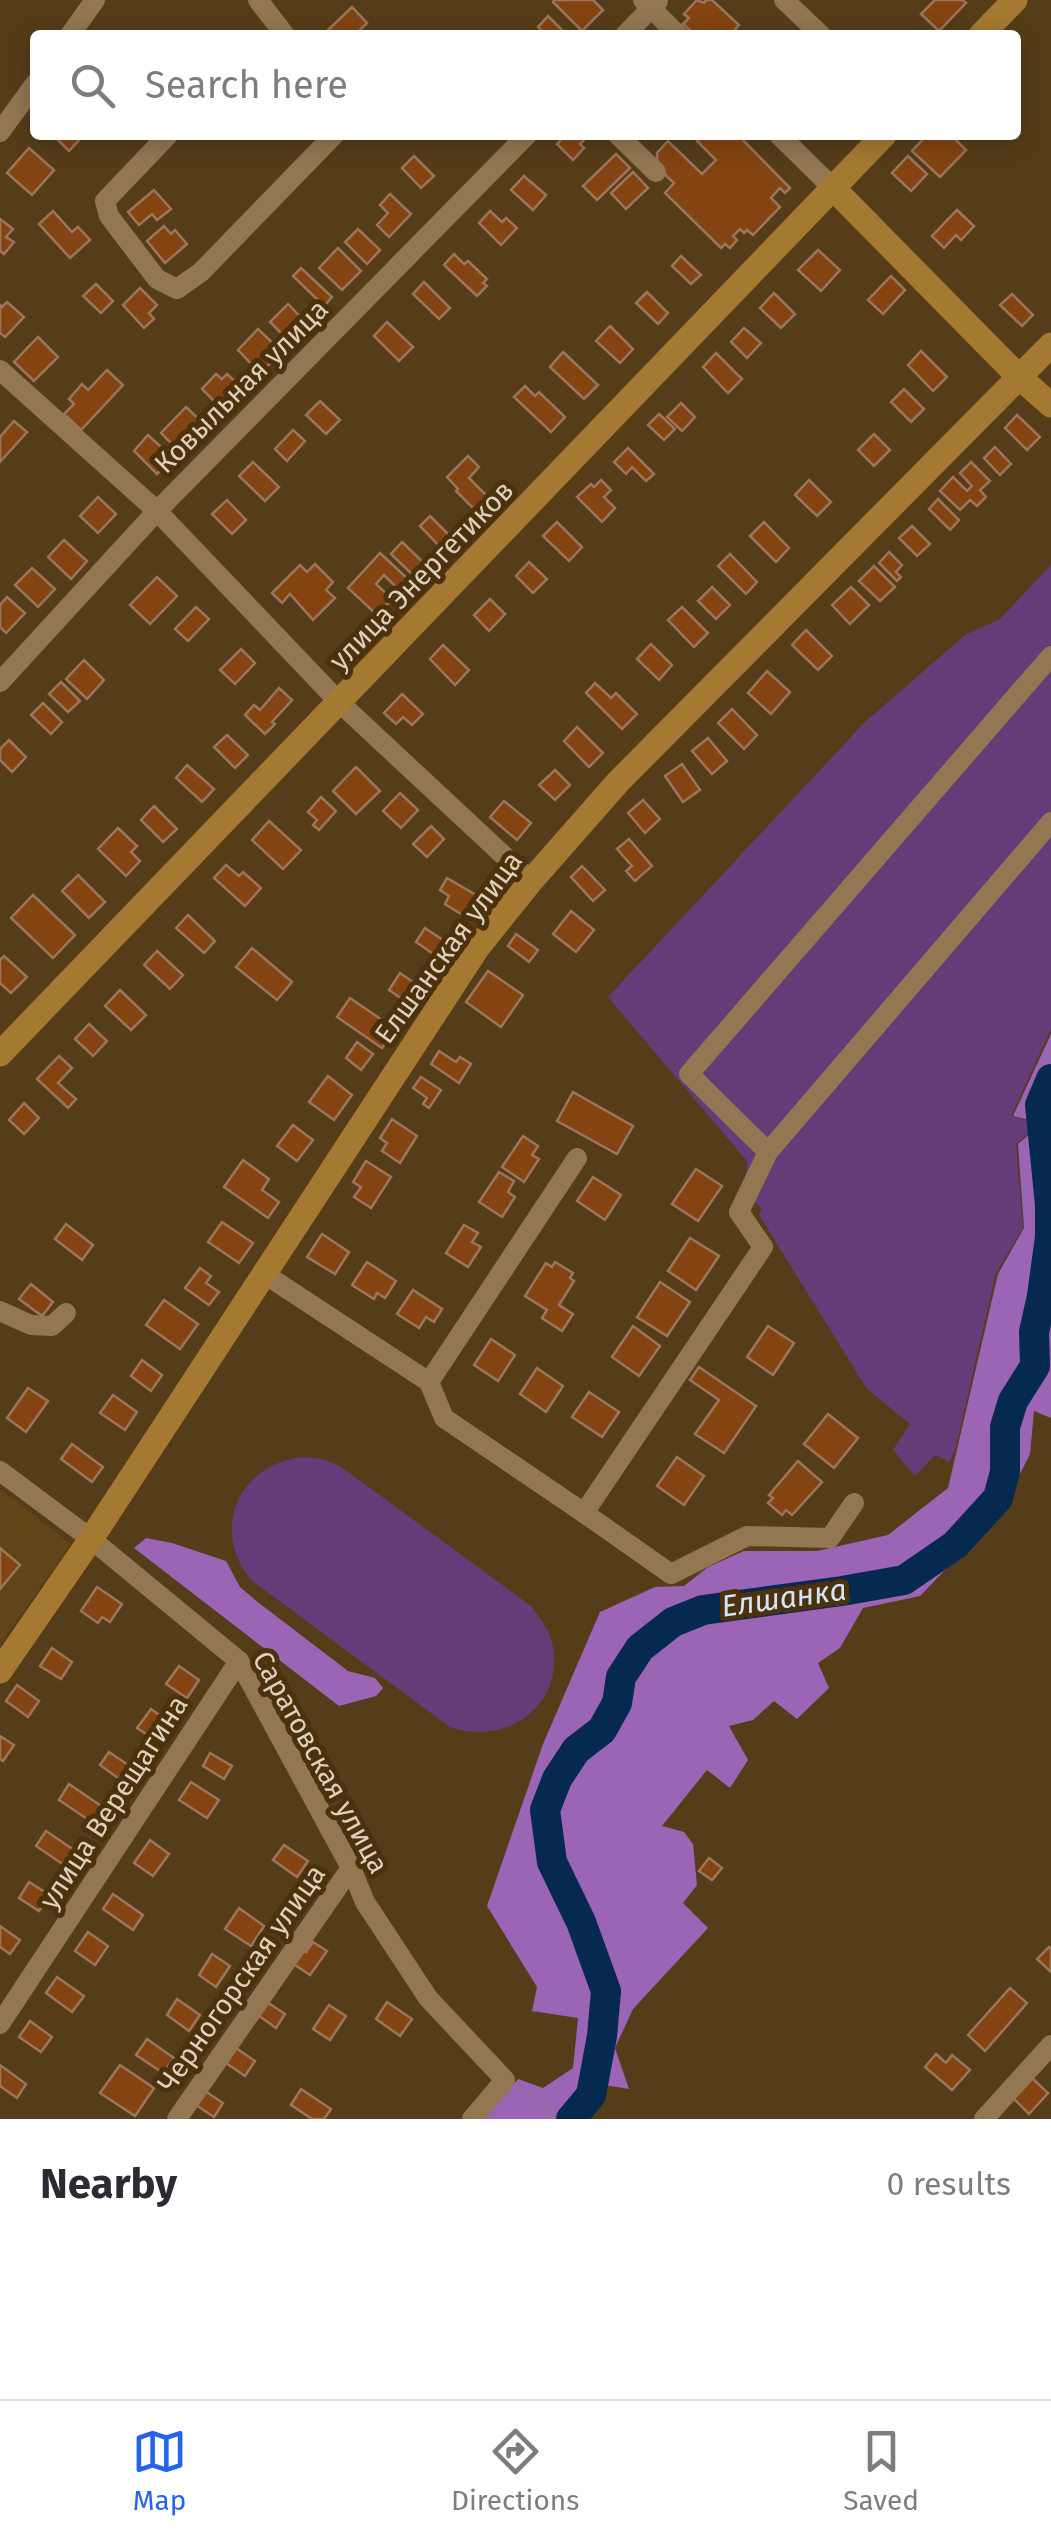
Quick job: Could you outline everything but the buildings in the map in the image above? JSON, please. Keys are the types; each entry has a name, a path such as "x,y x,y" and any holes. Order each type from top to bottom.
{"main road":[{"path":"986,30 1015,0"},
{"name":"улица Энергетиков","path":"0,1054 879,140"},
{"path":"833,188 1051,405"},
{"name":"Елшанская улица","path":"0,1670 91,1539 478,947 530,881 618,782 1051,345"}],"street":[{"path":"74,30 95,0"},
{"path":"258,0 274,30"},
{"path":"784,0 815,30"},
{"path":"629,30 651,3 674,30"},
{"path":"0,132 30,91"},
{"path":"163,140 105,201 108,216 158,278 177,289 201,272 329,140"},
{"name":"Ковыльная улица","path":"0,682 156,511 522,140"},
{"path":"623,140 656,172"},
{"path":"784,140 833,188"},
{"path":"0,370 156,511 340,703 530,881"},
{"path":"768,1152 689,1074 1051,656"},
{"path":"584,1513 763,1246 739,1212 768,1152 1051,822"},
{"path":"429,1382 576,1158"},
{"path":"266,1274 429,1382 444,1418 671,1574 747,1536 830,1538 854,1503"},
{"path":"0,1311 32,1325 52,1326 66,1314"},
{"name":"Саратовская улица","path":"0,1471 91,1539 240,1661 351,1868 365,1902 428,1998 505,2080 472,2119"},
{"name":"улица Верещагина","path":"0,2024 240,1661"},
{"name":"Черногорская улица","path":"177,2119 351,1868"},
{"path":"984,2119 1051,2045"}],"path":[{"path":"530,2095 558,2119"}],"shaded area":[{"path":"1051,565 1051,1029 1011,1116 1040,1124 1016,1144 1023,1228 996,1273 955,1451 949,1462 935,1455 915,1476 893,1450 910,1424 867,1389 759,1215 762,1208 744,1194 747,1161 608,997 865,722 965,635 1000,619"},
{"path":"1051,1034 1051,1418 1034,1411 1030,1454 1001,1512 920,1596 863,1608 840,1648 818,1663 829,1688 797,1719 774,1701 753,1720 729,1726 748,1760 730,1788 707,1770 662,1826 684,1832 693,1844 697,1885 683,1903 708,1928 633,2009 615,2048 629,2089 592,2083 579,2099 582,2119 484,2119 518,2079 543,2088 573,2068 578,2018 532,2011 537,1987 487,1906 543,1744 600,1612 655,1587 684,1586 708,1567 744,1551 817,1551 888,1535 948,1488 998,1274 1024,1228 1018,1144 1043,1123 1013,1116"},
{"path":"303,1457 340,1466 531,1606 550,1636 554,1669 549,1688 526,1717 490,1731 450,1727 251,1580 233,1540 237,1502 262,1472 280,1462"},
{"path":"0,1489 71,1544 0,1644"},
{"path":"146,1538 226,1561 240,1587 259,1603 348,1671 375,1678 383,1688 376,1696 339,1706 134,1548"}],"waterway":[{"name":"Елшанка","path":"571,2119 591,2095 606,1991 581,1922 552,1862 545,1810 557,1779 576,1750 602,1730 617,1703 621,1677 640,1648 673,1622 703,1610 904,1580 955,1545 998,1498 1005,1472 1005,1427 1013,1401 1035,1366 1034,1332 1050,1237 1040,1105 1051,1079"}]}
